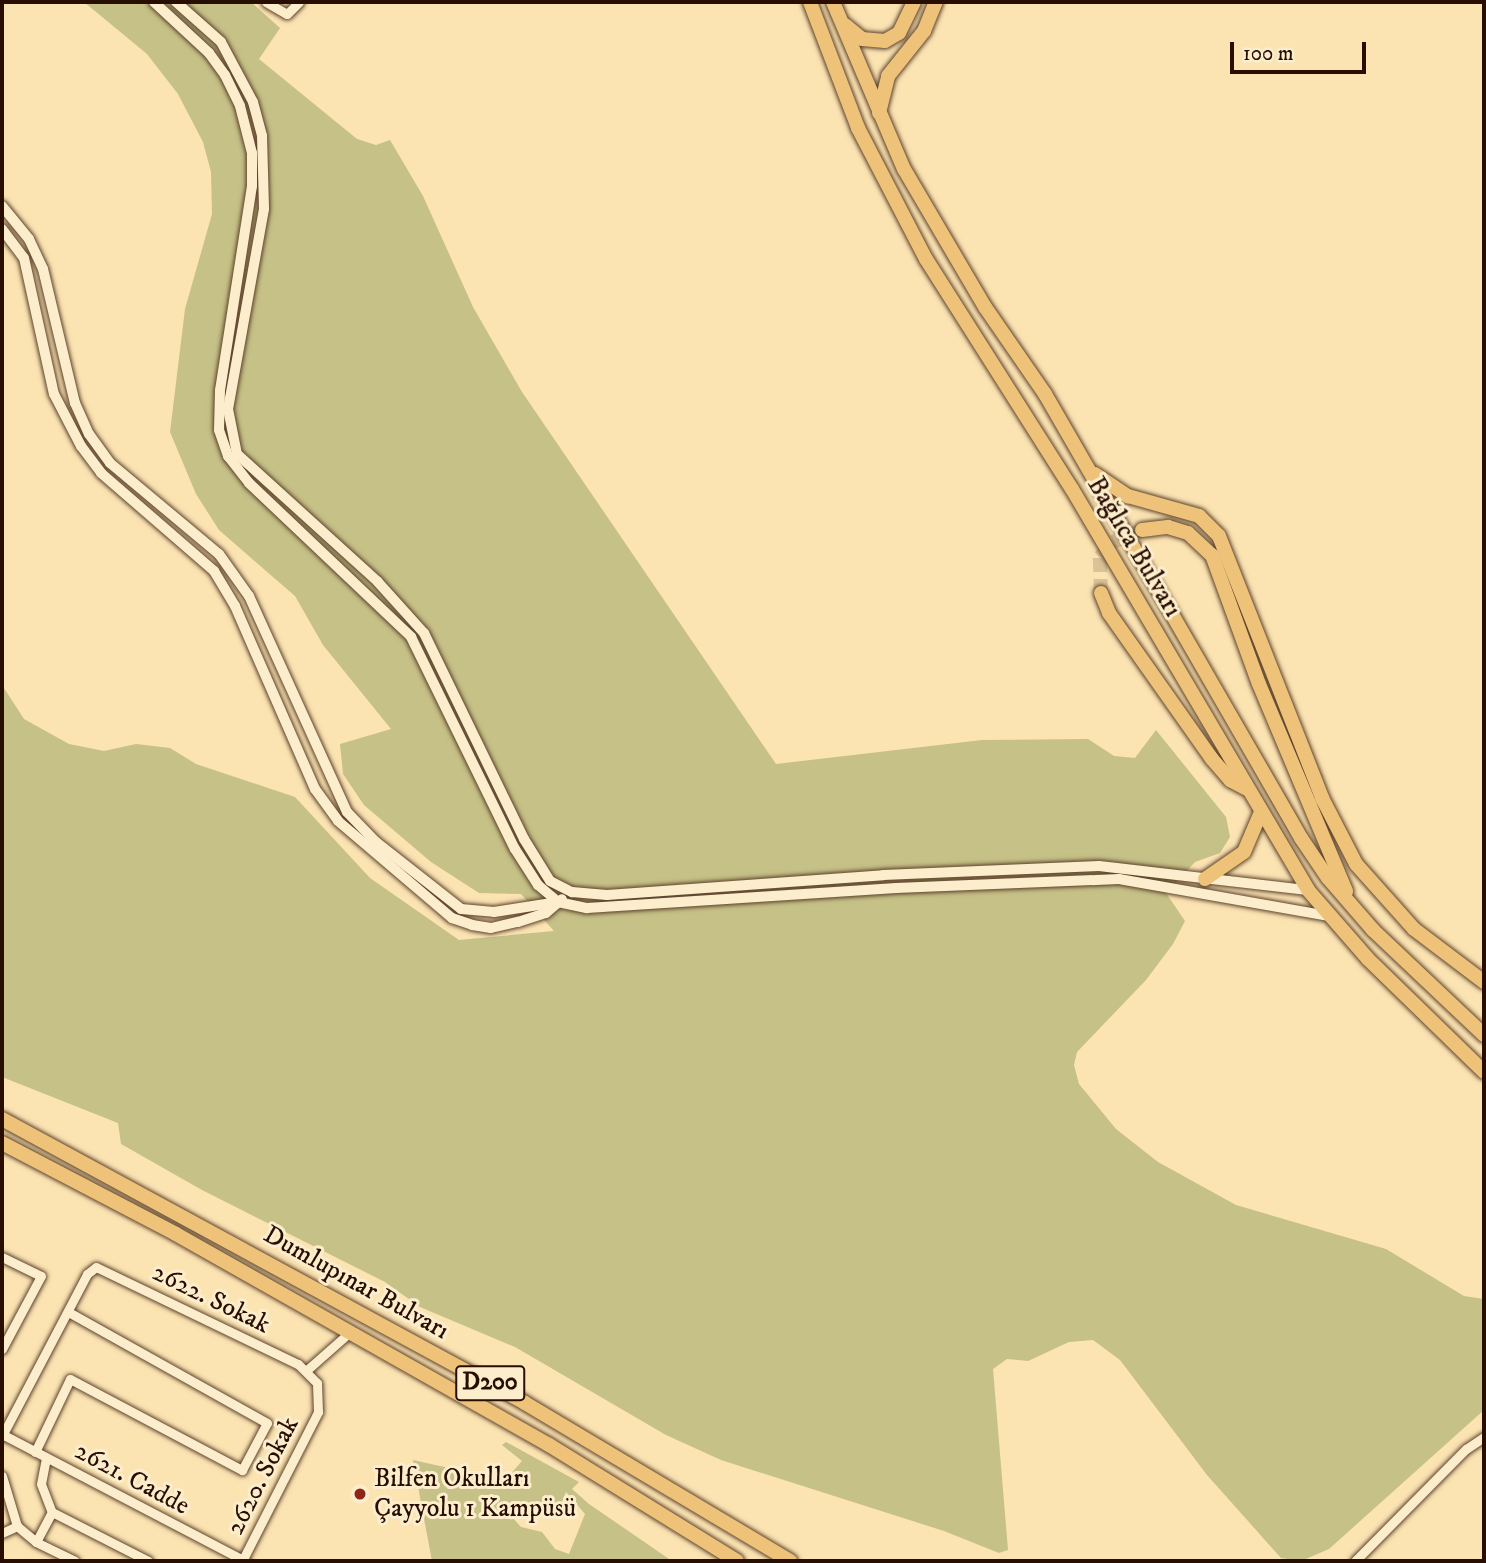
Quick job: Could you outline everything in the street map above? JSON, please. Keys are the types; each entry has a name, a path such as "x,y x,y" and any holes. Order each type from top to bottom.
{"main road":[{"name":"Bağlıca Bulvarı","path":"810,2 858,128 926,259 1072,489 1308,890 1328,916 1484,1072"},
{"name":"Bağlıca Bulvarı","path":"833,2 879,118 985,307 1045,394 1301,838 1353,908 1484,1035"},
{"path":"840,16 856,36 885,41 899,33 914,2"},
{"path":"879,118 888,76 924,31 936,2"},
{"path":"1083,461 1118,491 1199,516 1219,536 1338,833 1356,864 1398,914 1484,982"},
{"path":"1142,530 1168,527 1188,533 1212,555 1307,804 1353,908"},
{"path":"1101,593 1109,613 1212,759 1230,780 1249,790"},
{"path":"1307,804 1338,833"},
{"path":"1205,879 1244,852 1261,812"},
{"path":"2,1111 34,1136"},
{"name":"Dumlupınar Bulvarı","path":"2,1119 525,1403 790,1561"},
{"name":"Dumlupınar Bulvarı","path":"2,1143 350,1332 549,1445 737,1561"},
{"path":"2,1152 24,1155"}],"street":[{"path":"154,2 209,53 225,75 240,106 252,153 249,213 220,390 219,430 228,456 249,483 411,637 515,849 538,885 558,902"},
{"path":"176,2 220,42 253,102 262,136 264,209 228,409 237,454 378,582 424,633 524,839 550,881 572,892 607,895 883,875 1099,866 1308,890"},
{"path":"266,2 287,14 299,2"},
{"path":"2,206 29,239 43,268 75,403 89,434 110,463 219,554 249,596 347,812 376,842 461,909 494,912 558,902 587,908 896,888 1119,879 1328,916"},
{"path":"2,229 24,258 54,394 81,446 101,473 214,571 235,606 315,789 338,821 452,918 491,928 546,913 572,892"},
{"path":"2,1257 41,1276 3,1343"},
{"name":"2622. Sokak","path":"68,1312 87,1274 96,1267 307,1370"},
{"path":"2,1435 68,1312 267,1423 242,1470 70,1379 36,1452"},
{"path":"307,1370 350,1332"},
{"name":"2620. Sokak","path":"243,1561 315,1422 319,1391 307,1370"},
{"name":"2621. Cadde","path":"2,1435 243,1561"},
{"path":"1355,1561 1466,1449 1484,1437"},
{"path":"47,1458 41,1484 52,1512 148,1561"},
{"path":"2,1476 17,1526 36,1542 75,1561"},
{"path":"36,1542 52,1512"},
{"path":"2,1533 17,1526"}],"shaded area":[{"path":"84,2 251,2 280,28 259,59 357,139 376,145 390,140 423,196 473,307 522,392 776,764 982,740 1088,739 1114,756 1135,758 1156,730 1226,817 1230,837 1220,853 1195,862 1166,893 1185,921 1173,944 1146,980 1077,1052 1074,1065 1079,1084 1116,1129 1158,1162 1236,1205 1386,1249 1464,1296 1484,1299 1484,1410 1329,1549 1301,1561 1281,1558 1207,1475 1120,1360 1093,1340 1069,1342 1028,1361 1007,1359 993,1369 1008,1550 999,1553 944,1531 721,1460 666,1435 515,1347 420,1307 385,1282 202,1190 121,1144 118,1123 2,1077 2,685 24,719 69,744 104,751 136,744 170,748 196,764 295,797 370,878 459,940 554,931 521,894 479,893 431,862 364,805 343,774 340,744 391,729 323,645 295,596 219,530 196,494 170,432 185,309 212,214 211,172 203,142 178,94 147,54"},
{"path":"506,1442 579,1482 572,1489 589,1504 672,1561 432,1561 413,1460 480,1475 508,1477 522,1461 502,1445","holes":["566,1492 585,1514 569,1554 555,1549 542,1532 521,1527 510,1515 557,1514"]}],"tunnel":[{"path":"1101,593 1100,557 1113,542 1142,530"}],"place":[{"name":"Bilfen Okulları Çayyolu 1 Kampüsü","path":"360,1494"}]}
